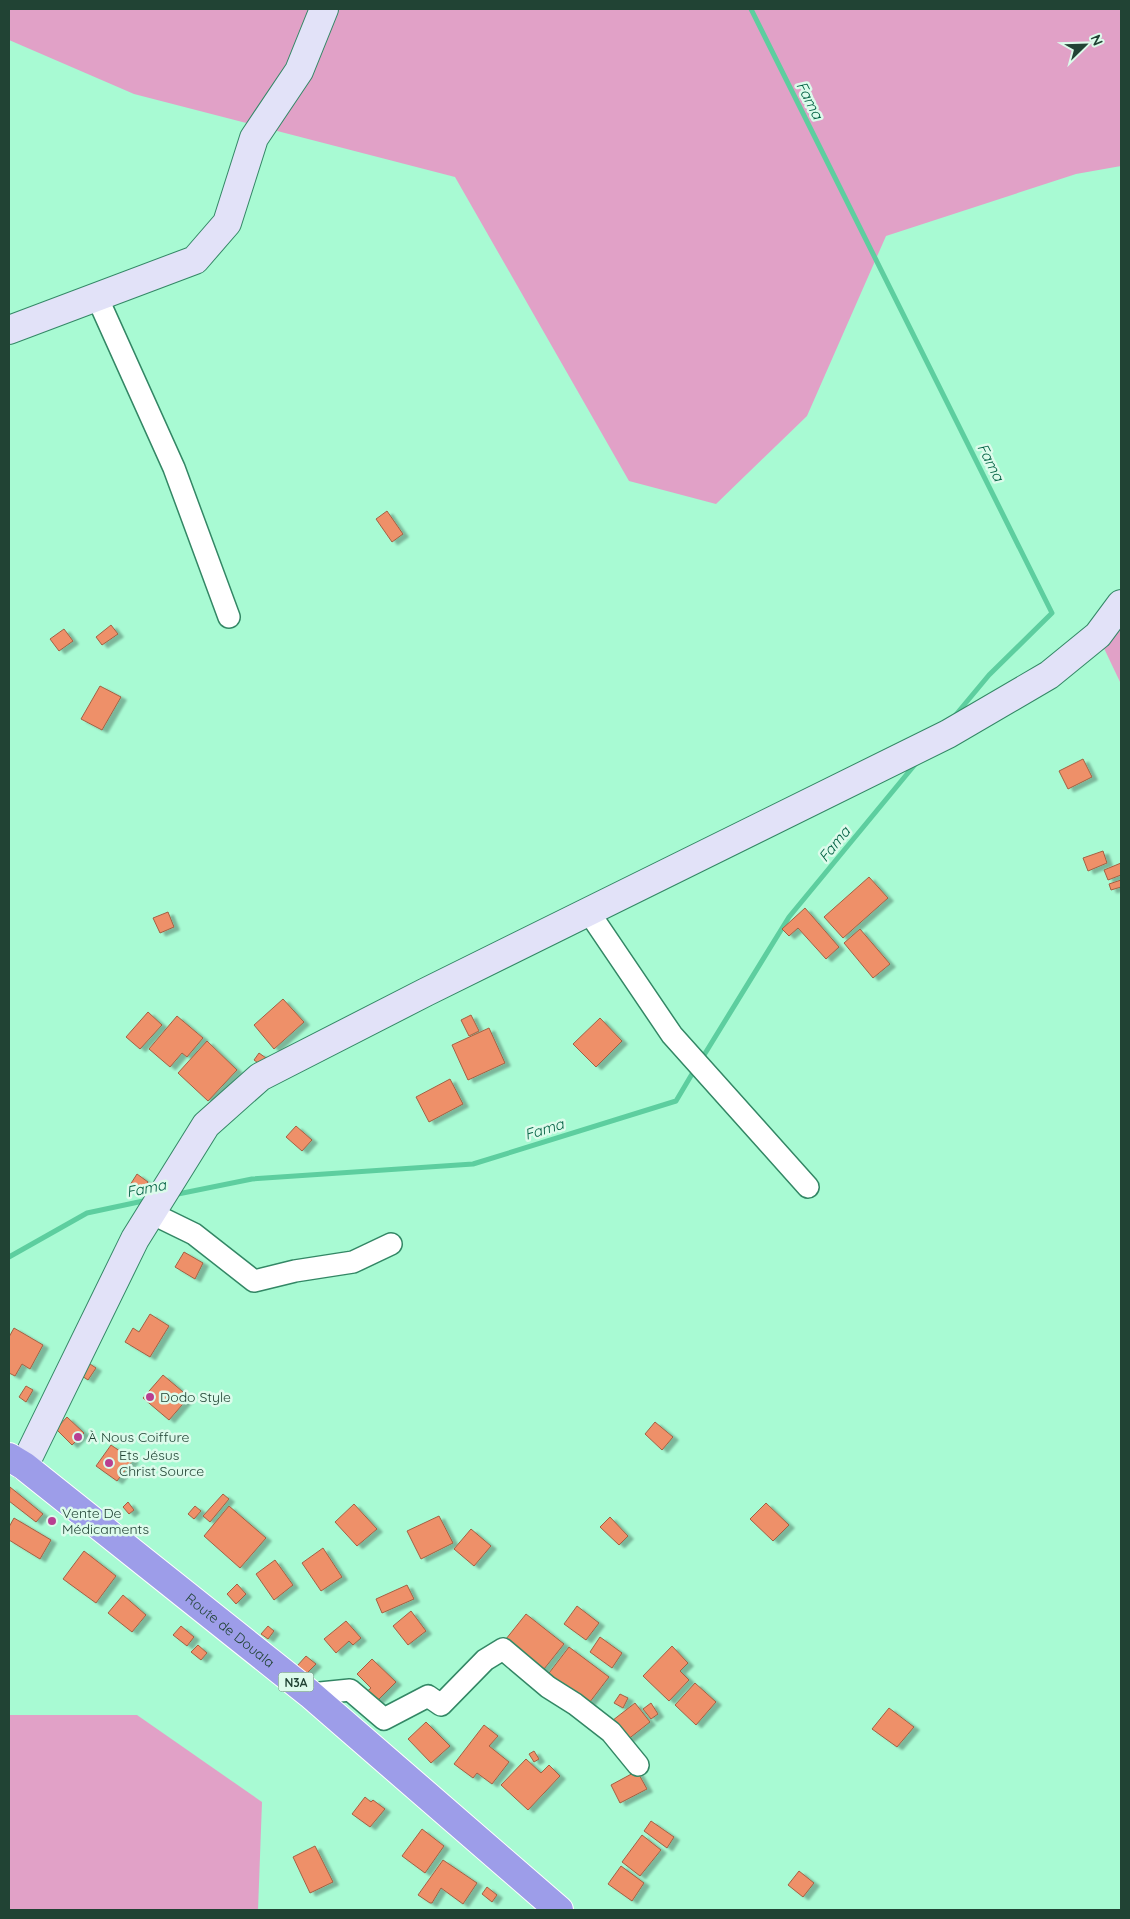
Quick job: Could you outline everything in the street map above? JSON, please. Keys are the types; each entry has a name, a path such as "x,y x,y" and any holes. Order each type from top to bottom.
{"highway":[{"name":"Route de Douala","path":"16,1461 310,1694 559,1910"}],"street":[{"path":"9,330 195,260 227,222 254,138 299,71 324,9"},
{"path":"97,297 174,468 229,617"},
{"path":"16,1461 135,1239 206,1125 260,1077 948,734 1049,675 1098,635 1121,604"},
{"path":"588,912 672,1035 808,1187"},
{"path":"151,1213 194,1234 254,1281 295,1271 353,1262 391,1244"},
{"path":"310,1694 350,1690 384,1719 428,1696 441,1705 485,1660 503,1649 548,1687 575,1704 611,1732 638,1765"}],"shaded area":[{"path":"9,9 1121,9 1121,166 1076,174 886,236 807,416 716,504 629,481 455,177 134,94 9,40"},
{"path":"1091,621 1121,621 1121,684"},
{"path":"9,1715 137,1715 262,1802 258,1910 9,1910"}],"building":[{"path":"387,511 403,534 392,542 376,519"},
{"path":"111,625 118,634 102,645 96,637"},
{"path":"64,629 73,641 59,651 50,639"},
{"path":"100,686 121,697 102,730 81,719"},
{"path":"1083,759 1092,777 1068,789 1059,771"},
{"path":"1103,851 1107,863 1088,871 1083,858"},
{"path":"1121,863 1121,875 1108,880 1104,870"},
{"path":"869,877 888,898 843,938 824,917"},
{"path":"1121,880 1121,887 1111,890 1109,884"},
{"path":"805,908 839,947 826,959 798,928 789,936 782,929"},
{"path":"168,912 174,927 160,933 153,918"},
{"path":"860,929 890,964 873,978 844,943"},
{"path":"283,999 304,1022 274,1049 254,1025"},
{"path":"148,1012 162,1025 140,1049 126,1037"},
{"path":"471,1015 479,1031 469,1036 461,1020"},
{"path":"177,1016 203,1038 187,1057 182,1053 170,1067 149,1049"},
{"path":"600,1018 622,1041 596,1067 573,1044"},
{"path":"489,1028 505,1063 468,1080 452,1045"},
{"path":"207,1041 237,1070 208,1101 178,1073"},
{"path":"259,1053 273,1063 268,1070 254,1060"},
{"path":"450,1079 463,1104 429,1122 416,1097"},
{"path":"296,1126 312,1140 302,1151 286,1137"},
{"path":"137,1174 148,1182 141,1192 130,1185"},
{"path":"184,1252 203,1263 195,1279 175,1267"},
{"path":"150,1314 169,1326 150,1357 125,1342 133,1328 139,1332"},
{"path":"14,1328 43,1345 30,1369 22,1364 15,1376 9,1373 9,1337"},
{"path":"87,1362 96,1368 88,1380 79,1374"},
{"path":"163,1375 189,1397 169,1420 143,1398"},
{"path":"26,1386 33,1390 26,1402 19,1397"},
{"path":"67,1417 84,1433 72,1445 56,1429"},
{"path":"655,1422 673,1437 662,1450 645,1434"},
{"path":"111,1445 133,1460 117,1481 96,1466"},
{"path":"10,1487 43,1514 36,1522 9,1501"},
{"path":"223,1494 229,1499 210,1522 203,1516"},
{"path":"128,1502 134,1510 129,1514 123,1507"},
{"path":"766,1503 789,1525 773,1541 750,1519"},
{"path":"354,1504 377,1529 357,1546 335,1522"},
{"path":"195,1506 201,1511 194,1519 188,1514"},
{"path":"229,1506 266,1538 240,1568 204,1536"},
{"path":"439,1516 453,1543 421,1559 407,1531"},
{"path":"610,1517 628,1536 619,1545 600,1527"},
{"path":"14,1518 51,1540 40,1559 9,1540 9,1527"},
{"path":"471,1529 491,1546 474,1566 454,1549"},
{"path":"323,1548 342,1577 321,1591 302,1563"},
{"path":"84,1551 116,1576 96,1603 63,1579"},
{"path":"275,1560 293,1585 274,1600 256,1574"},
{"path":"237,1584 246,1594 236,1604 227,1594"},
{"path":"407,1585 414,1599 382,1613 376,1599"},
{"path":"123,1595 146,1615 132,1632 108,1613"},
{"path":"577,1606 599,1623 586,1640 564,1624"},
{"path":"411,1611 426,1631 408,1645 393,1626"},
{"path":"526,1614 564,1644 540,1674 502,1644"},
{"path":"346,1621 361,1638 353,1645 349,1641 336,1653 324,1639"},
{"path":"181,1626 194,1637 187,1646 173,1635"},
{"path":"268,1626 274,1631 268,1639 261,1634"},
{"path":"600,1637 622,1653 612,1668 590,1652"},
{"path":"198,1645 207,1653 201,1660 191,1652"},
{"path":"672,1646 688,1663 680,1671 689,1680 669,1701 643,1676"},
{"path":"569,1647 609,1677 586,1707 546,1677"},
{"path":"306,1656 316,1664 306,1674 297,1666"},
{"path":"372,1659 396,1682 374,1704 364,1694 371,1688 357,1674"},
{"path":"695,1683 716,1702 696,1725 675,1705"},
{"path":"620,1694 628,1698 623,1708 614,1703"},
{"path":"635,1703 650,1722 622,1744 608,1724"},
{"path":"651,1703 658,1714 651,1719 643,1709"},
{"path":"889,1708 914,1727 897,1747 872,1729"},
{"path":"426,1722 450,1746 431,1763 408,1739"},
{"path":"484,1725 498,1736 489,1746 509,1762 492,1784 477,1773 473,1778 454,1764"},
{"path":"534,1751 539,1759 534,1762 529,1754"},
{"path":"526,1759 541,1773 549,1765 560,1776 528,1810 501,1785"},
{"path":"637,1771 647,1789 620,1803 611,1785"},
{"path":"365,1797 371,1802 373,1800 385,1809 370,1827 352,1814"},
{"path":"651,1821 674,1837 667,1848 644,1831"},
{"path":"422,1829 444,1846 425,1873 402,1856"},
{"path":"642,1835 661,1850 640,1876 622,1862"},
{"path":"315,1846 333,1882 310,1893 293,1857"},
{"path":"443,1860 477,1883 463,1904 441,1888 432,1903 418,1895"},
{"path":"621,1866 644,1883 632,1901 608,1884"},
{"path":"799,1871 814,1883 803,1897 788,1885"},
{"path":"487,1887 497,1895 492,1902 482,1894"}],"waterway":[{"name":"Fama","path":"751,9 1052,613 989,675 954,717"},
{"name":"Fama","path":"701,1060 789,917 917,762"},
{"name":"Fama","path":"173,1195 252,1179 473,1164 676,1101 695,1069"},
{"name":"Fama","path":"9,1257 87,1213 148,1200"}],"place":[{"name":"Dodo Style","path":"150,1397"},
{"name":"À Nous Coiffure","path":"78,1437"},
{"name":"Ets Jésus Christ Source","path":"109,1463"},
{"name":"Vente De Médicaments","path":"52,1521"}]}
